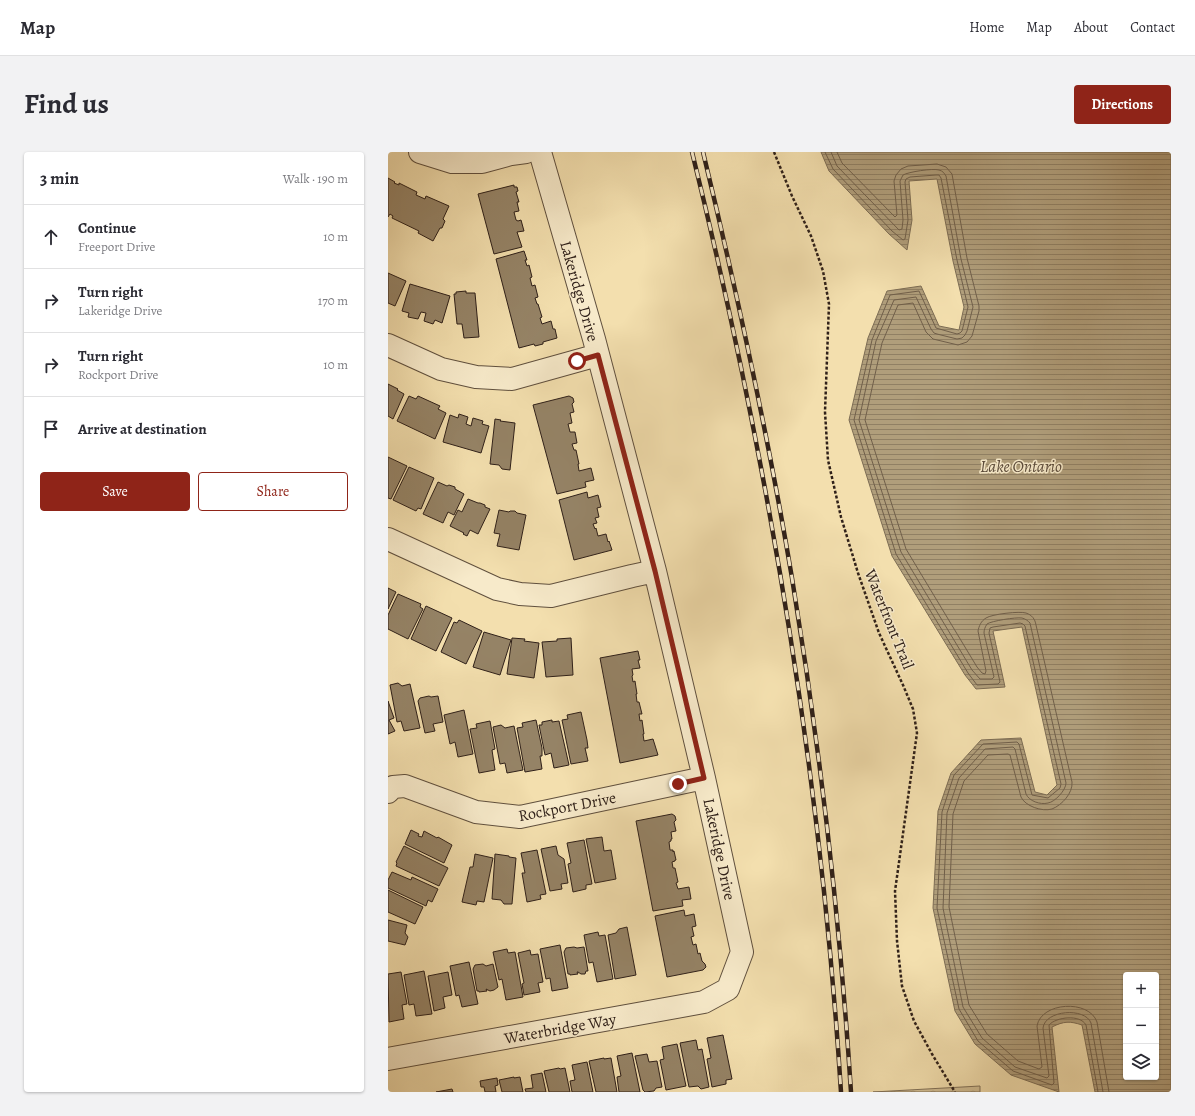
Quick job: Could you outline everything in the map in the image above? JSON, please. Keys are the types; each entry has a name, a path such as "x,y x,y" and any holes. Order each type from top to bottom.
{"street":[{"path":"420,152 452,162 482,162 511,154 526,152"},
{"name":"Lakeridge Drive","path":"540,152 598,355 655,571 704,778 742,952 728,988"},
{"path":"388,345 441,369 476,377 512,379 598,355"},
{"path":"388,539 497,589 520,594 551,596 655,571"},
{"name":"Rockport Drive","path":"388,792 393,787 405,786 476,812 520,817 704,778"},
{"name":"Waterbridge Way","path":"388,1059 704,1002 728,988"}],"path":[{"name":"Waterfront Trail","path":"774,152 792,196 811,236 823,271 829,304 825,412 828,460 841,517 858,573 879,633 913,709 918,733 895,891 897,940 902,986 914,1021 955,1092"}],"green space":[{"path":"980,1086 980,1092 873,1092"}],"water":[{"name":"Lake Ontario","path":"821,152 1171,152 1171,1092 1095,1092 1082,1025 1070,1022 1052,1027 1059,1092 1011,1075 975,1044 955,1011 933,908 938,811 951,773 981,740 1021,738 1035,792 1047,795 1057,785 1022,627 993,631 1005,687 976,689 965,675 892,556 849,420 868,338 887,291 921,286 939,326 959,330 964,307 953,261 937,179 909,181 912,220 907,250 889,234 829,171"}],"building":[{"path":"388,178 395,182 394,183 399,185 399,183 417,192 416,195 425,199 426,196 449,206 443,219 445,221 442,228 440,228 433,241 418,233 419,231 392,218 393,216 390,214 388,217"},
{"path":"514,185 514,187 517,187 518,191 516,192 519,202 517,202 519,211 514,212 516,220 521,220 524,231 517,232 522,247 494,254 478,194"},
{"path":"524,251 527,260 525,260 527,266 529,265 532,277 530,278 532,286 535,285 538,297 535,298 542,317 540,318 542,324 551,321 557,338 543,342 543,344 535,346 534,344 519,348 496,259"},
{"path":"388,273 406,281 395,306 388,303"},
{"path":"410,284 450,296 442,323 435,320 433,324 424,321 426,313 421,312 418,319 408,317 409,313 402,311"},
{"path":"466,291 466,293 475,293 479,337 464,338 462,324 457,324 454,294 456,294 456,292"},
{"path":"388,384 404,394 393,419 388,416"},
{"path":"409,396 416,399 418,396 440,406 438,409 446,413 435,439 397,421"},
{"path":"569,396 573,398 574,402 572,404 574,412 570,413 572,423 568,424 570,432 575,432 577,443 572,444 574,450 576,450 579,471 591,468 594,480 585,482 586,487 557,494 533,405"},
{"path":"459,414 468,417 466,424 471,426 473,418 483,421 482,424 489,426 481,453 443,442 450,415 458,418"},
{"path":"495,419 515,423 510,470 502,469 499,465 490,464"},
{"path":"388,457 407,466 391,499 388,498"},
{"path":"409,467 434,478 421,509 418,508 416,511 393,500"},
{"path":"438,482 447,486 449,485 455,487 455,489 464,494 454,515 448,512 443,523 423,514"},
{"path":"587,492 588,498 598,495 601,507 597,508 599,517 595,518 597,523 593,524 595,529 596,528 598,536 606,534 612,550 574,560 559,500"},
{"path":"468,499 485,505 485,507 490,509 478,534 470,530 467,536 450,526 458,510 462,512"},
{"path":"499,510 509,512 515,511 526,515 519,550 497,546 500,534 494,533"},
{"path":"388,588 396,592 388,609"},
{"path":"398,594 421,604 420,607 423,609 408,639 388,629 388,615"},
{"path":"426,606 452,618 436,651 411,639"},
{"path":"459,620 482,631 466,664 441,652 454,622 457,623"},
{"path":"484,632 511,640 500,675 473,667"},
{"path":"512,638 525,639 524,641 539,643 534,678 507,674"},
{"path":"571,638 573,675 546,677 542,642"},
{"path":"638,651 640,668 632,669 632,676 633,682 635,681 637,702 639,702 642,714 639,714 640,721 642,720 644,741 653,739 658,755 620,763 600,658"},
{"path":"398,683 402,686 410,684 420,728 404,731 401,721 397,722 390,685"},
{"path":"438,696 443,722 433,724 435,731 425,733 418,701 420,698"},
{"path":"388,701 394,718 389,720 395,731 388,734"},
{"path":"464,710 473,754 458,757 455,742 450,744 444,715"},
{"path":"581,712 587,740 588,748 585,748 588,761 571,764 562,720 568,719 567,715"},
{"path":"536,720 542,748 542,756 540,756 542,769 525,772 517,728 523,727 522,723"},
{"path":"552,720 552,722 559,721 569,765 554,768 551,753 545,755 539,725 542,725 542,722"},
{"path":"490,721 495,749 492,750 495,770 479,773 470,729 477,728 476,724"},
{"path":"501,725 505,728 514,726 523,770 507,773 505,763 500,764 493,727"},
{"path":"672,814 675,816 676,820 674,822 676,831 671,832 672,839 669,842 670,850 673,850 673,852 674,851 676,860 672,862 678,882 676,883 678,889 689,887 691,899 682,900 683,906 653,911 636,821"},
{"path":"411,830 419,834 418,836 422,837 424,831 452,845 444,863 405,844"},
{"path":"602,837 604,851 611,850 616,879 595,883 586,839"},
{"path":"584,840 592,884 586,885 586,889 573,892 568,864 571,863 567,843"},
{"path":"404,846 448,868 439,886 396,866 396,862"},
{"path":"556,846 558,855 564,859 568,883 561,884 562,889 550,891 541,849"},
{"path":"537,850 546,894 540,895 541,899 527,902 522,873 525,873 521,853"},
{"path":"475,854 493,858 484,902 477,901 476,905 462,902 470,867 473,867"},
{"path":"495,854 516,858 512,904 504,904 501,900 492,899"},
{"path":"392,872 411,880 412,877 438,889 432,902 428,900 426,906 388,888 388,880"},
{"path":"388,890 423,907 415,924 388,912"},
{"path":"684,910 685,916 694,914 696,926 692,927 694,936 691,937 693,945 696,944 698,954 700,953 702,961 706,967 703,970 667,977 655,916"},
{"path":"388,920 407,925 405,933 408,937 405,945 388,941"},
{"path":"627,927 636,975 615,979 608,935 616,933 619,929"},
{"path":"598,932 599,936 605,935 613,979 597,982 593,962 589,963 584,935"},
{"path":"560,945 568,988 552,991 550,978 546,979 540,949"},
{"path":"584,947 588,971 586,971 585,974 577,972 578,974 568,974 564,952 566,948"},
{"path":"507,949 508,953 515,952 523,997 506,1000 502,979 499,980 493,952"},
{"path":"530,950 531,955 538,954 543,982 538,983 540,992 524,995 522,984 524,983 518,953"},
{"path":"469,962 478,1004 462,1007 459,995 456,996 450,966"},
{"path":"483,964 486,966 493,964 498,987 494,990 490,991 486,989 487,991 479,992 477,991 473,969 475,965"},
{"path":"424,971 432,1014 416,1016 414,1004 409,1005 404,975"},
{"path":"401,972 407,1004 402,1005 404,1019 389,1022 388,974"},
{"path":"448,972 452,995 443,997 445,1008 434,1011 428,976"},
{"path":"723,1035 732,1079 726,1080 726,1084 712,1087 707,1059 711,1058 707,1038"},
{"path":"696,1040 698,1050 702,1049 709,1087 701,1089 698,1086 689,1087 680,1043"},
{"path":"677,1044 686,1086 666,1090 660,1060 664,1059 662,1047"},
{"path":"632,1053 640,1092 619,1092 617,1077 621,1076 617,1056"},
{"path":"647,1054 649,1062 657,1061 662,1087 656,1088 654,1091 645,1092 643,1090 635,1056"},
{"path":"611,1058 617,1092 596,1092 589,1061"},
{"path":"587,1062 593,1092 572,1092 570,1081 575,1080 572,1065"},
{"path":"565,1068 570,1092 549,1092 544,1071"},
{"path":"542,1073 546,1092 526,1092 525,1089 533,1088 531,1075"},
{"path":"520,1077 523,1092 502,1092 499,1080"},
{"path":"497,1078 498,1085 495,1086 496,1092 485,1092 484,1087 481,1087 480,1081"},
{"path":"452,1089 453,1092 436,1092"}],"railway":[{"path":"692,152 745,384 788,619 820,855 832,973 841,1092"},
{"path":"703,152 740,311 783,524 792,578 828,834 841,963 851,1092"}],"route":[{"path":"577,361 598,355 655,571 704,778 678,784"}]}
